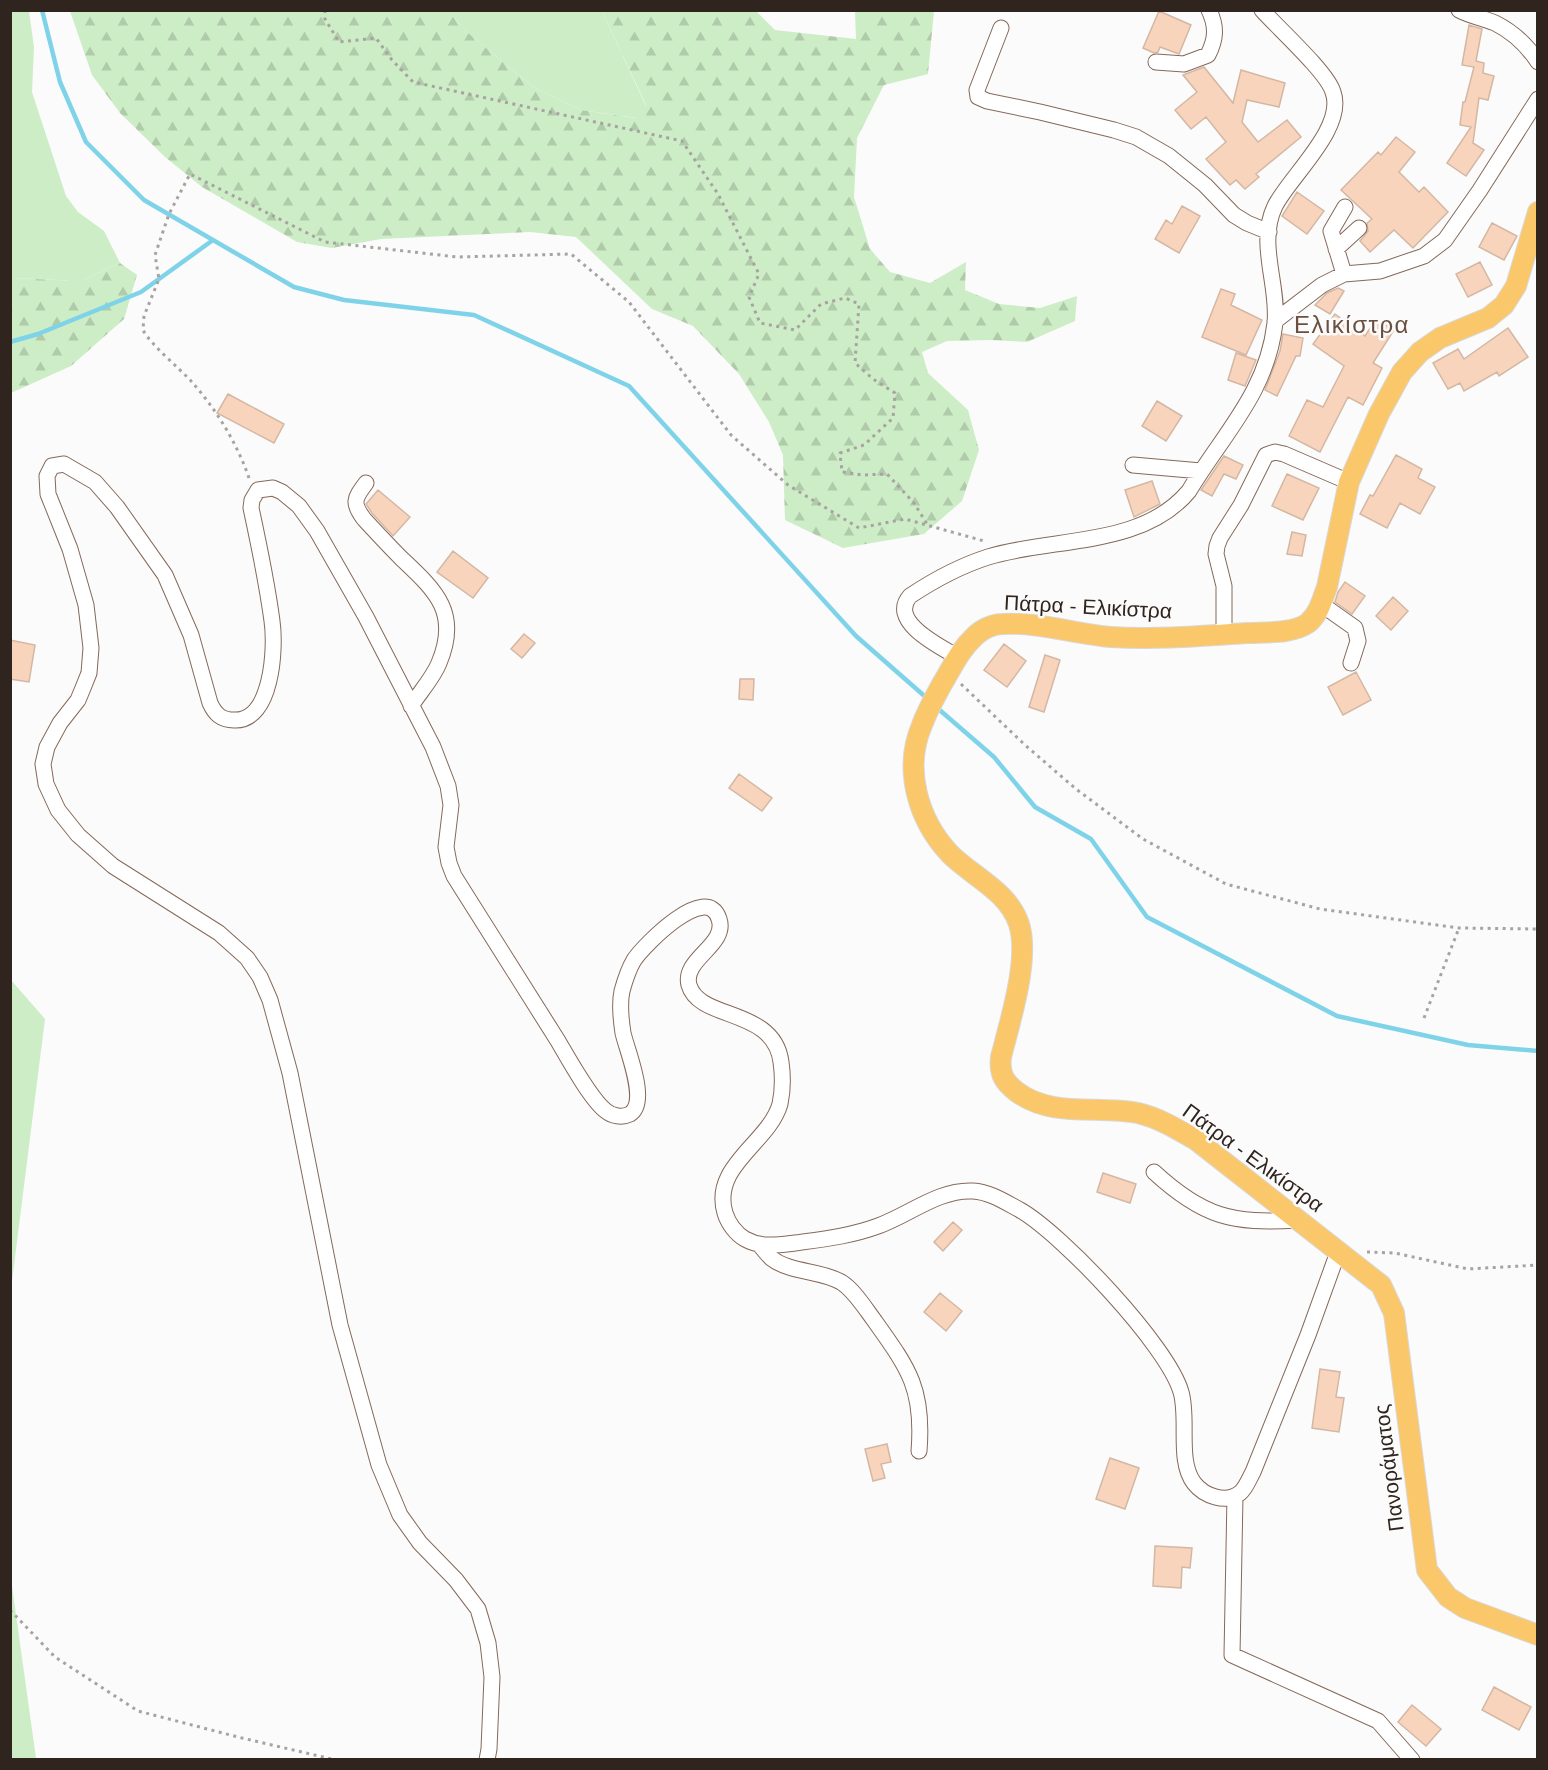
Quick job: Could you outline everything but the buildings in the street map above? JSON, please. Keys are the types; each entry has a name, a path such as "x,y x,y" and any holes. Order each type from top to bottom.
{"main road":[{"name":"Πάτρα - Ελικίστρα","path":"1338,1252 1196,1140 1154,1118 1113,1110 1067,1109 1035,1103 1012,1088 1002,1078 1001,1057 1022,958 1022,940 1018,923 1010,907 996,890 950,853 933,834 918,797 914,754 921,726 952,665 981,632 1003,624 1111,637 1224,635 1298,628 1315,617 1327,587 1349,482 1379,414 1402,372 1420,352 1440,338 1488,318 1504,305 1516,286 1538,212"},
{"name":"Πανοράματος","path":"1338,1252 1381,1285 1394,1313 1426,1570 1448,1597 1465,1608 1538,1635"}],"street":[{"path":"1156,62 1184,64 1208,55 1216,34 1215,22 1209,10"},
{"path":"952,665 910,623 904,612 906,600 910,596 954,571 989,557 1132,529 1159,516 1189,491 1248,403 1263,371 1275,321 1269,232 1274,209 1283,191 1324,136 1334,114 1335,105 1334,93 1326,79 1262,10"},
{"path":"1459,10 1494,23 1510,32 1525,44 1538,62"},
{"path":"1000,28 977,90 978,97 1114,130 1144,141 1169,156 1205,185 1234,215 1247,224 1269,232"},
{"path":"1275,321 1322,285 1344,274 1380,271 1404,264 1424,256 1445,240 1538,99"},
{"path":"1344,207 1331,231 1344,274"},
{"path":"1336,249 1359,228"},
{"path":"1224,635 1224,586 1216,554 1217,546 1266,455 1275,452 1284,454 1349,482"},
{"path":"487,1760 492,1677 478,1609 456,1580 420,1543 400,1515 379,1465 340,1325 290,1073 267,992 247,958 219,933 113,866 78,836 58,810 46,784 43,764 47,747 60,723 78,700 89,673 92,648 86,605 70,549 48,494 47,476 52,465 64,464 94,482 117,507 165,575 192,635 214,712 220,718 231,721 243,720 259,709 267,690 271,666 273,623 251,508 254,494 264,488 273,488 282,492 299,506 317,531 366,617 432,747 448,786 451,820 446,847 454,876 580,1077 608,1113 628,1115 636,1105 635,1078 623,1032 620,1003 631,965 645,945 678,917 693,908 706,908 717,913 720,920 717,938 691,970 688,980 691,989 706,1004 760,1027 771,1038 780,1054 783,1078 781,1101 775,1119 742,1156 732,1170 723,1191 724,1210 730,1224 744,1239 773,1246 840,1237 883,1224 944,1195 974,1191 994,1196 1032,1217 1078,1257 1130,1315 1162,1356 1179,1385 1185,1415 1186,1462 1191,1478 1197,1487 1209,1495 1220,1498 1235,1496 1245,1487 1308,1335 1338,1252"},
{"path":"1133,465 1201,471"},
{"path":"366,483 355,500 357,509 364,519 433,589 445,612 444,650 438,665 411,706"},
{"path":"1321,604 1355,628 1358,641 1351,663"},
{"path":"1154,1172 1170,1187 1206,1210 1228,1218 1252,1221 1297,1220"},
{"path":"759,1244 777,1261 842,1282 870,1315 900,1357 912,1379 921,1427 919,1451"},
{"path":"1235,1496 1232,1655 1378,1721 1412,1760"}],"path":[{"path":"325,10 325,18 339,42 376,38 392,60 413,82 682,141 718,194 759,274 749,297 760,323 795,330 821,304 845,298 859,304 855,363 873,380 895,393 894,418 864,445 840,453 842,472 863,475 887,474 914,503 927,525"},
{"path":"254,494 245,466 219,418 193,383 143,330 144,316 159,279 155,255 169,214 190,174 325,242 457,257 571,254 628,302 731,435 788,485 859,528 905,519 983,541"},
{"path":"952,665 1025,745 1076,789 1143,839 1226,884 1320,909 1459,928 1538,929"},
{"path":"1424,1018 1459,928"},
{"path":"1338,1252 1395,1253 1468,1269 1538,1265"},
{"path":"10,1610 55,1657 138,1711 336,1760"}],"green space":[{"path":"11,11 29,11 34,47 32,92 66,196 78,212 104,231 120,263 81,281 11,278"},
{"path":"70,11 448,11 467,32 533,87 581,110 636,118 646,105 602,11 756,11 775,30 856,39 855,11 934,11 928,74 884,85 857,138 854,197 870,249 890,272 930,283 966,262 965,290 999,304 1040,308 1077,296 1075,321 1027,342 947,341 922,352 928,373 968,410 979,450 962,501 924,534 843,548 785,520 783,455 769,422 739,374 693,326 652,309 576,237 530,232 381,239 332,248 297,242 202,187 165,157 120,113 92,75"},
{"path":"448,11 602,11 646,106 637,118 581,110 533,87 467,32"},
{"path":"120,263 137,275 124,319 71,366 11,393 11,278 81,281"},
{"path":"11,980 45,1019 11,1289"},
{"path":"11,1579 36,1758 36,1759 11,1759"}],"waterway":[{"path":"42,10 60,82 86,142 144,200 294,287 344,300 474,315 629,386 856,636 929,700"},
{"path":"10,342 38,334 141,292 213,240"},
{"path":"935,706 994,757 1035,807 1091,839 1147,917 1337,1016 1468,1045 1538,1051"}],"district":[{"name":"Ελικίστρα","path":"1352,325"}]}
